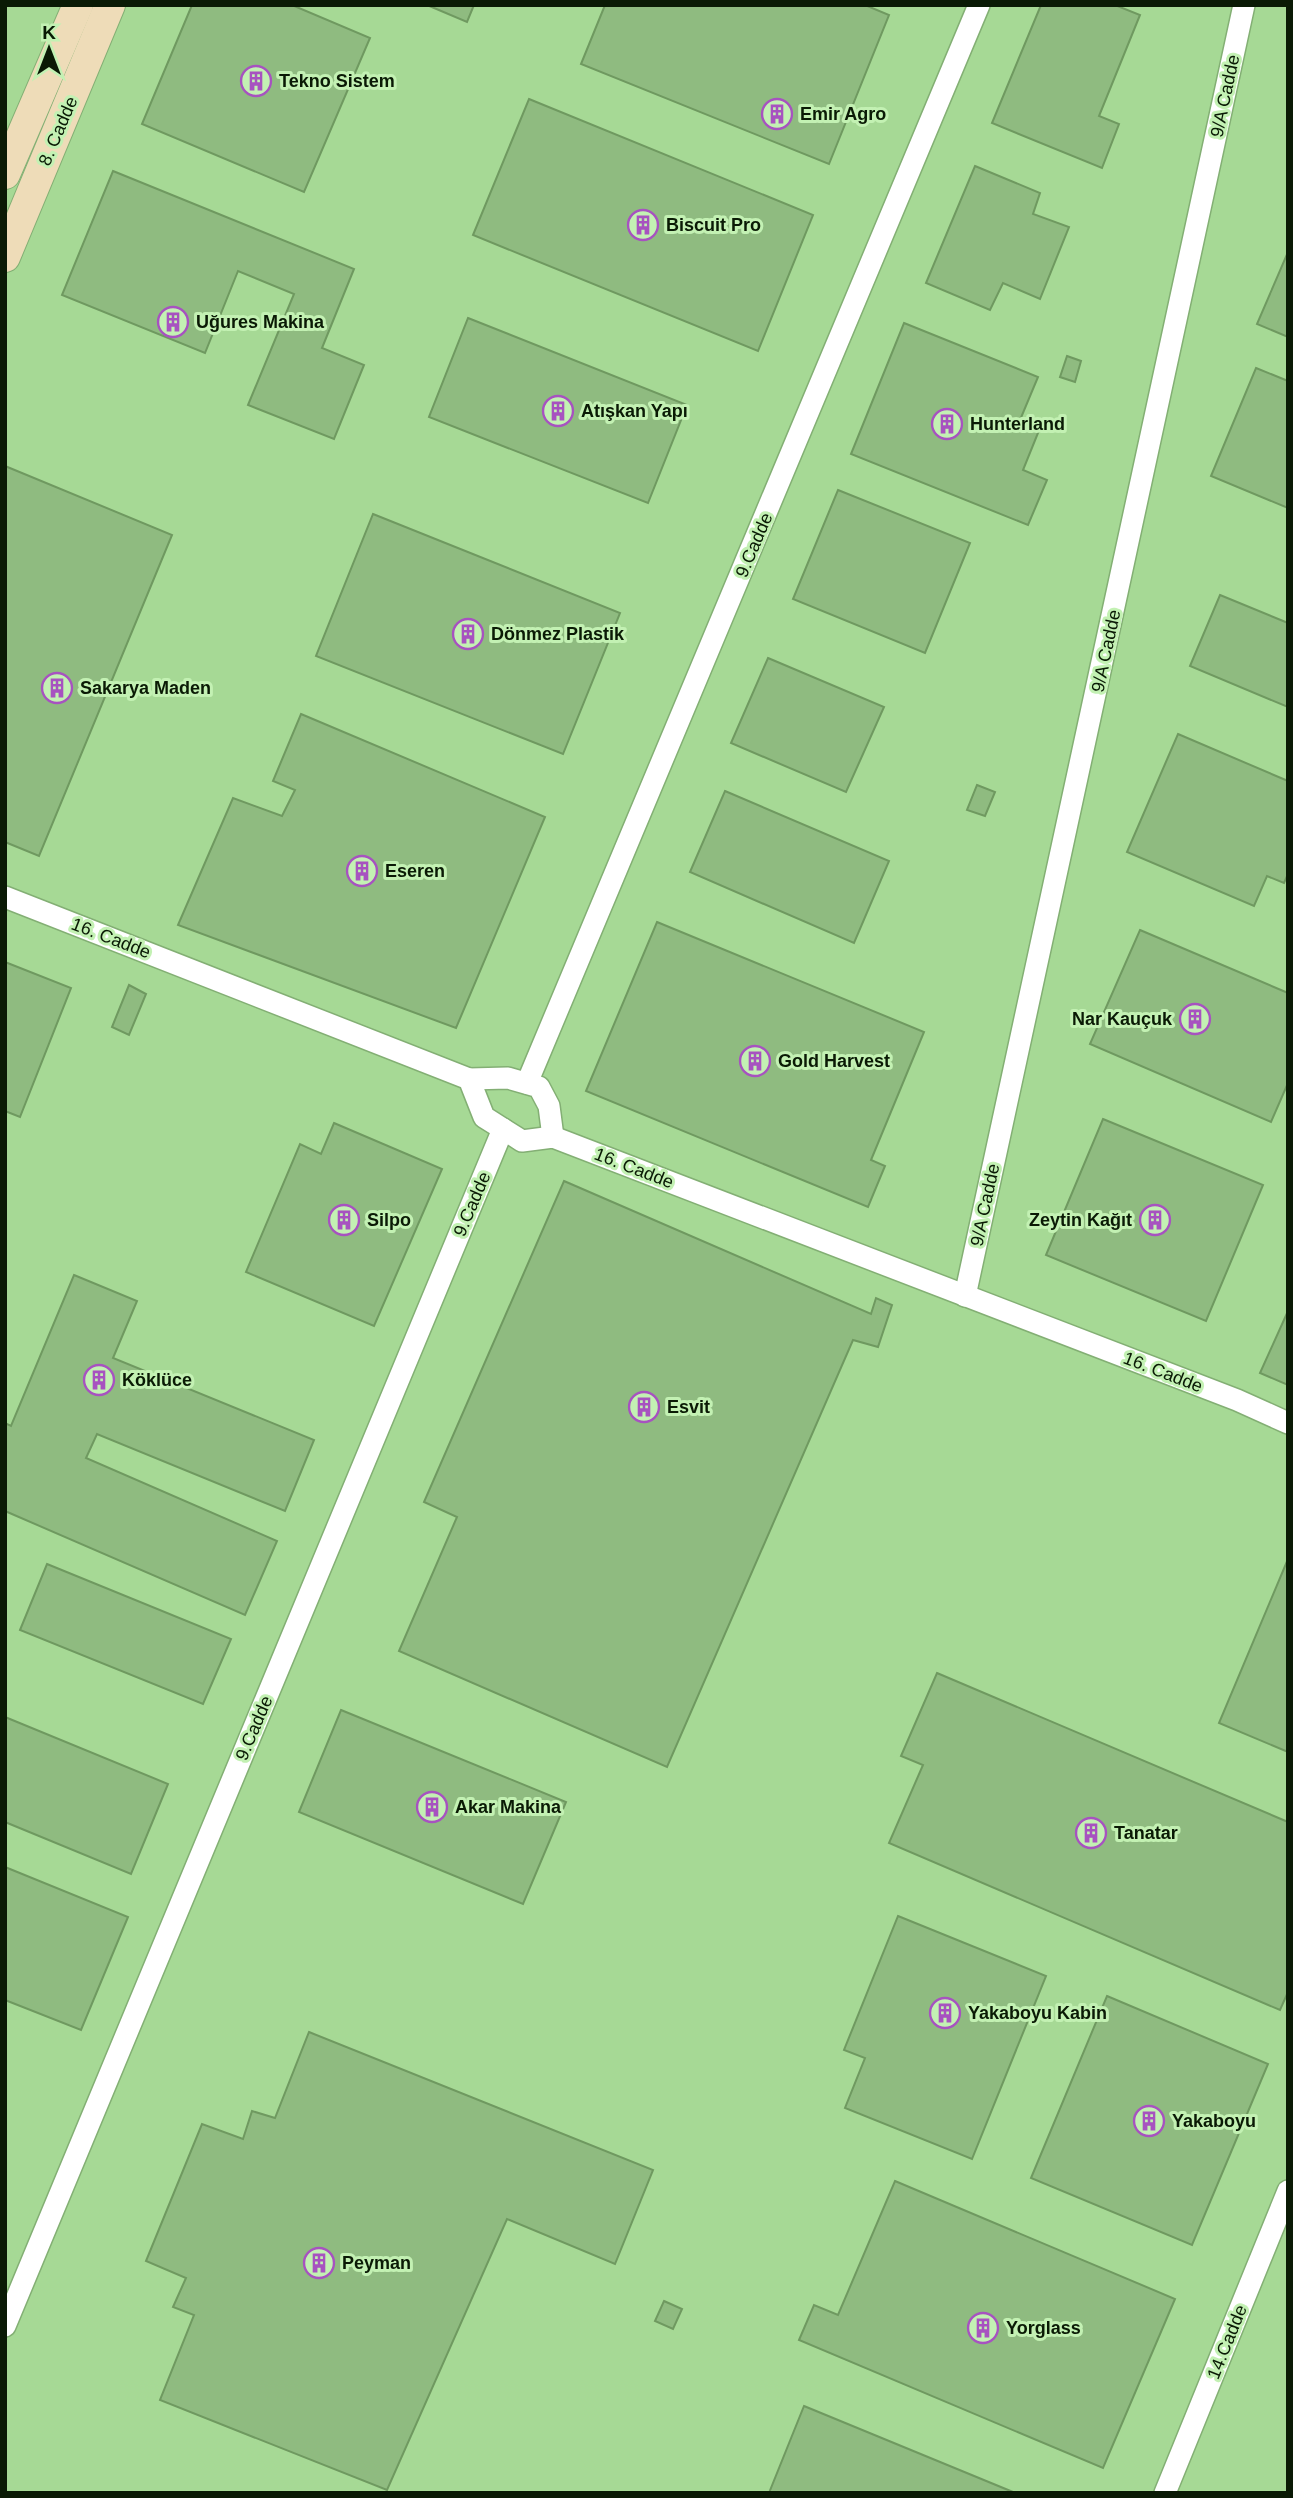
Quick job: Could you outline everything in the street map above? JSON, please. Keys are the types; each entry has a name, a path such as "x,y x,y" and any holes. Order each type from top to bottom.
{"street":[{"name":"8. Cadde","path":"5,174 78,5"},
{"name":"8. Cadde","path":"5,257 110,5"},
{"name":"9.Cadde","path":"527,1083 979,5"},
{"name":"9/A Cadde","path":"965,1296 1244,5"},
{"name":"16. Cadde","path":"5,897 469,1079 484,1117 522,1141 552,1138 1288,1423"},
{"path":"469,1079 509,1078 539,1087 549,1106 552,1138"},
{"name":"9.Cadde","path":"5,2326 503,1129"},
{"name":"14.Cadde","path":"1164,2493 1288,2191"}],"shaded area":[{"path":"5,5 1288,5 1288,2493 5,2493"}],"building":[{"name":"Tekno Sistem","path":"192,5 292,5 370,38 304,192 142,124"},
{"path":"427,5 474,5 467,22"},
{"name":"Emir Agro","path":"605,5 865,5 889,15 829,164 581,64"},
{"path":"1041,5 1115,5 1140,15 1099,116 1119,124 1102,168 992,123"},
{"name":"Biscuit Pro","path":"529,99 813,215 758,351 473,235"},
{"path":"975,166 1040,193 1033,214 1069,227 1040,299 1003,283 990,310 926,283"},
{"name":"Uğures Makina","path":"113,171 354,269 322,348 364,365 334,439 248,405 294,294 238,271 205,353 62,295"},
{"path":"1288,252 1288,337 1257,324"},
{"name":"Atışkan Yapı","path":"468,318 687,405 648,503 429,417"},
{"name":"Hunterland","path":"904,323 1038,377 1020,420 1040,428 1023,470 1047,480 1028,525 851,454"},
{"path":"1067,356 1081,361 1075,382 1060,377"},
{"path":"1256,368 1288,381 1288,508 1211,476"},
{"name":"Sakarya Maden","path":"5,466 172,535 39,856 5,842"},
{"path":"838,490 970,543 925,653 793,599"},
{"name":"Dönmez Plastik","path":"373,514 620,613 563,754 316,656"},
{"path":"1220,595 1288,623 1288,707 1190,666"},
{"path":"768,658 884,707 846,792 731,743"},
{"name":"Eseren","path":"301,714 545,817 456,1028 178,925 233,798 282,816 295,790 273,781"},
{"path":"1178,734 1288,781 1288,874 1284,883 1267,876 1254,906 1127,852"},
{"path":"977,785 995,792 985,816 967,810"},
{"path":"725,791 889,861 854,943 690,872"},
{"name":"Gold Harvest","path":"657,922 924,1032 871,1160 885,1166 868,1207 586,1091"},
{"name":"Nar Kauçuk","path":"1140,930 1288,993 1288,1083 1271,1122 1090,1044"},
{"path":"5,962 71,988 20,1117 5,1111"},
{"path":"129,985 146,994 129,1035 112,1027"},
{"name":"Zeytin Kağıt","path":"1103,1119 1263,1185 1206,1321 1046,1255"},
{"name":"Silpo","path":"334,1123 442,1169 374,1326 246,1272 300,1144 321,1154"},
{"name":"Esvit","path":"564,1181 871,1314 876,1298 892,1305 878,1347 853,1340 667,1767 399,1651 457,1517 424,1502"},
{"path":"74,1275 137,1301 113,1358 314,1440 285,1511 97,1434 86,1458 277,1541 245,1615 5,1511 5,1423 11,1426"},
{"path":"1288,1311 1288,1385 1260,1373"},
{"path":"1288,1559 1288,1752 1219,1723"},
{"path":"47,1564 231,1639 203,1704 20,1630"},
{"name":"Tanatar","path":"937,1673 1288,1822 1288,1992 1280,2010 889,1843 923,1765 901,1756"},
{"name":"Akar Makina","path":"341,1710 566,1802 523,1904 299,1812"},
{"path":"5,1717 168,1784 131,1874 5,1822"},
{"path":"5,1867 128,1917 81,2030 5,2000"},
{"name":"Yakaboyu Kabin","path":"898,1916 1046,1976 972,2159 845,2108 865,2058 844,2050"},
{"name":"Yakaboyu","path":"1107,1996 1268,2064 1192,2245 1031,2178"},
{"name":"Peyman","path":"309,2032 653,2170 615,2264 507,2219 387,2490 160,2400 194,2315 173,2307 186,2278 146,2261 202,2124 243,2139 252,2111 275,2118"},
{"name":"Yorglass","path":"895,2181 1175,2299 1103,2468 799,2340 814,2305 838,2315"},
{"path":"664,2301 682,2309 673,2329 655,2321"},
{"path":"804,2406 1013,2492 1013,2493 769,2493"}],"place":[{"name":"Tekno Sistem","path":"256,81"},
{"name":"Emir Agro","path":"777,114"},
{"name":"Biscuit Pro","path":"643,225"},
{"name":"Uğures Makina","path":"173,322"},
{"name":"Atışkan Yapı","path":"558,411"},
{"name":"Hunterland","path":"947,424"},
{"name":"Dönmez Plastik","path":"468,634"},
{"name":"Sakarya Maden","path":"57,688"},
{"name":"Eseren","path":"362,871"},
{"name":"Nar Kauçuk","path":"1195,1019"},
{"name":"Gold Harvest","path":"755,1061"},
{"name":"Silpo","path":"344,1220"},
{"name":"Zeytin Kağıt","path":"1155,1220"},
{"name":"Köklüce","path":"99,1380"},
{"name":"Esvit","path":"644,1407"},
{"name":"Akar Makina","path":"432,1807"},
{"name":"Tanatar","path":"1091,1833"},
{"name":"Yakaboyu Kabin","path":"945,2013"},
{"name":"Yakaboyu","path":"1149,2121"},
{"name":"Peyman","path":"319,2263"},
{"name":"Yorglass","path":"983,2328"}]}
